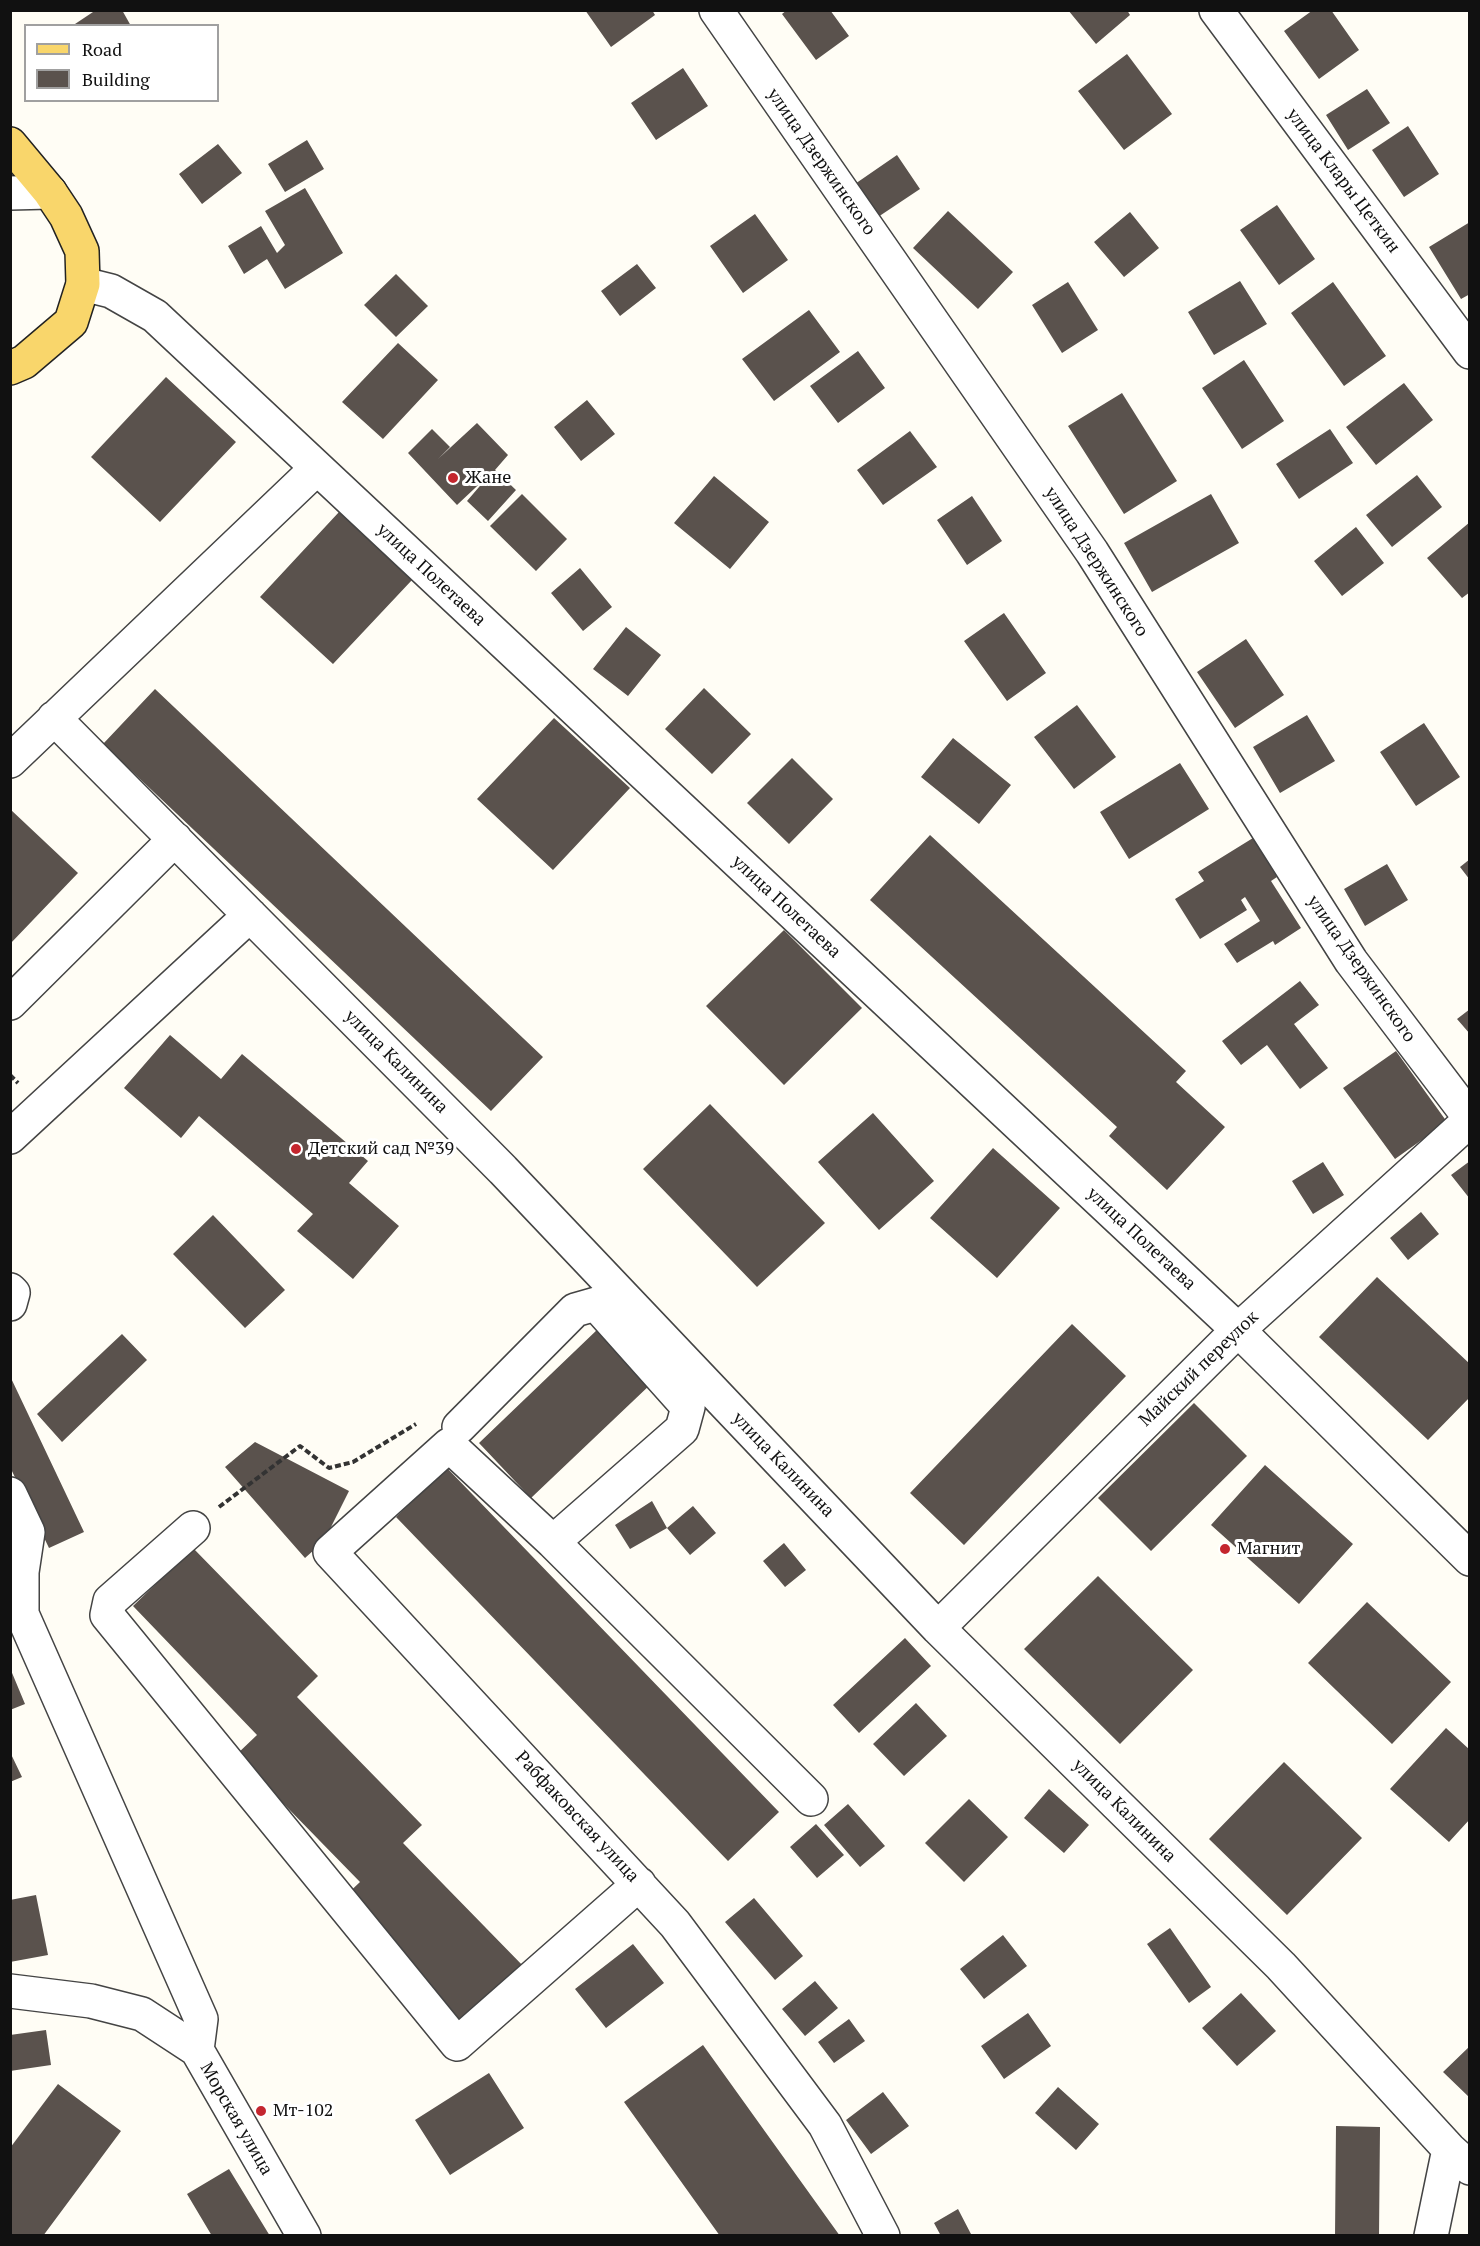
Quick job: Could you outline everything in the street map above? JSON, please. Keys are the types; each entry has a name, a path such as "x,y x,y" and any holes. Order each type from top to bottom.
{"main road":[{"path":"10,144 50,192 66,216 82,251 83,284 71,322 24,362 10,368"}],"street":[{"name":"улица Дзержинского","path":"716,10 1092,552 1351,962 1470,1119"},
{"name":"улица Клары Цеткин","path":"1216,10 1470,352"},
{"path":"10,193 50,192"},
{"name":"улица Полетаева","path":"83,284 111,291 155,315 1238,1330 1470,1559"},
{"path":"10,761 317,468"},
{"name":"улица Калинина","path":"54,718 503,1170 938,1628 1281,1966 1459,2158 1431,2235"},
{"path":"10,1003 175,839"},
{"path":"10,1137 250,915"},
{"name":"Майский переулок","path":"938,1628 1238,1330 1470,1119"},
{"path":"10,1290 13,1293 10,1304"},
{"path":"553,1542 682,1429 688,1407 596,1304 574,1310 454,1436 553,1542 811,1799"},
{"name":"Рабфаковская улица","path":"454,1436 330,1552 675,1924 825,2125 883,2235"},
{"path":"10,1494 28,1532 22,1572 22,1614 201,2019 197,2050"},
{"path":"193,1528 110,1600 107,1615 457,2044 639,1884"},
{"name":"Морская улица","path":"10,1991 91,2001 142,2014 197,2050 304,2235"}],"path":[{"path":"193,1528 300,1446 329,1468 353,1462 420,1421 454,1436"}],"building":[{"path":"96,10 122,10 130,24 75,24"},
{"path":"585,10 652,10 655,15 611,47"},
{"path":"787,10 830,10 849,36 816,60 782,14"},
{"path":"1068,10 1127,10 1130,15 1096,44"},
{"path":"1313,10 1331,10 1359,50 1319,79 1284,31"},
{"path":"1127,54 1172,114 1124,150 1078,91"},
{"path":"683,68 708,106 656,140 631,103"},
{"path":"1367,89 1390,123 1348,150 1326,115"},
{"path":"1408,126 1439,174 1404,197 1372,150"},
{"path":"307,140 324,169 285,192 268,164"},
{"path":"218,144 242,173 202,204 179,174"},
{"path":"897,155 920,189 875,219 852,186"},
{"path":"305,188 343,253 285,289 267,259 244,274 228,246 261,226 277,253 285,245 265,211"},
{"path":"1277,205 1315,259 1279,285 1240,230"},
{"path":"948,211 1013,272 978,309 913,248"},
{"path":"1130,212 1159,248 1124,277 1094,242"},
{"path":"755,214 788,260 743,293 710,246"},
{"path":"1470,222 1470,294 1461,299 1429,247"},
{"path":"637,264 656,288 620,316 601,291"},
{"path":"396,274 428,306 396,337 364,305"},
{"path":"1240,281 1267,324 1214,355 1188,312"},
{"path":"1068,282 1098,330 1062,353 1032,305"},
{"path":"1333,282 1386,356 1344,386 1291,313"},
{"path":"809,310 840,352 774,401 742,359"},
{"path":"398,343 438,380 383,439 342,402"},
{"path":"858,351 885,388 838,423 810,386"},
{"path":"1244,360 1284,421 1242,449 1202,388"},
{"path":"166,377 236,442 160,522 91,457"},
{"path":"1404,383 1433,420 1376,465 1346,427"},
{"path":"1122,393 1177,481 1124,514 1068,426"},
{"path":"587,400 615,434 581,461 554,427"},
{"path":"477,423 508,455 495,470 516,490 488,521 467,501 491,473 457,505 408,453 432,429 450,447 438,459"},
{"path":"1330,429 1353,463 1299,499 1276,464"},
{"path":"910,431 937,467 883,505 857,470"},
{"path":"1417,475 1442,507 1392,547 1366,515"},
{"path":"714,476 769,522 730,569 674,523"},
{"path":"522,494 567,539 536,571 490,526"},
{"path":"1211,494 1239,543 1152,592 1124,543"},
{"path":"972,496 1002,541 967,565 937,520"},
{"path":"339,512 412,580 333,664 260,597"},
{"path":"1470,522 1470,592 1462,598 1427,558"},
{"path":"1356,527 1384,563 1342,596 1314,561"},
{"path":"580,568 612,607 583,631 551,593"},
{"path":"1004,613 1046,673 1007,701 964,641"},
{"path":"626,627 661,655 628,696 593,669"},
{"path":"1246,639 1284,695 1235,728 1197,672"},
{"path":"704,688 751,734 712,774 665,729"},
{"path":"155,689 543,1057 491,1111 103,744"},
{"path":"1077,705 1116,757 1074,789 1034,737"},
{"path":"1307,715 1335,761 1280,793 1253,747"},
{"path":"554,718 630,788 553,870 477,799"},
{"path":"1424,723 1460,777 1416,806 1380,752"},
{"path":"953,738 1011,785 979,824 921,777"},
{"path":"792,758 833,799 789,844 747,803"},
{"path":"1180,763 1209,809 1129,859 1100,812"},
{"path":"10,809 78,873 10,944"},
{"path":"930,835 1186,1071 1176,1082 1225,1127 1167,1190 1109,1136 1117,1127 870,900"},
{"path":"1253,838 1277,877 1271,881 1301,928 1275,945 1273,941 1237,963 1224,944 1260,921 1245,897 1241,900 1247,910 1200,939 1175,899 1204,881 1198,872"},
{"path":"1470,859 1470,880 1460,867"},
{"path":"1387,864 1408,900 1365,926 1344,889"},
{"path":"784,930 862,1008 784,1085 706,1006"},
{"path":"1300,981 1319,1005 1294,1024 1328,1068 1300,1089 1267,1045 1241,1065 1222,1041"},
{"path":"1470,1009 1470,1034 1457,1019"},
{"name":"Детский сад №39","path":"170,1035 221,1079 242,1054 368,1161 349,1183 399,1226 353,1279 297,1231 313,1214 199,1116 181,1138 124,1088"},
{"path":"1396,1051 1447,1122 1395,1159 1343,1088"},
{"path":"710,1104 825,1223 757,1287 643,1169"},
{"path":"873,1113 934,1181 879,1230 818,1162"},
{"path":"993,1148 1060,1208 997,1278 930,1218"},
{"path":"1470,1161 1470,1199 1451,1175"},
{"path":"1323,1162 1344,1195 1313,1214 1292,1181"},
{"path":"1421,1212 1439,1234 1408,1260 1390,1238"},
{"path":"213,1215 285,1290 245,1328 173,1254"},
{"path":"1377,1277 1470,1364 1470,1397 1428,1440 1319,1337"},
{"path":"1072,1324 1126,1376 964,1545 910,1493"},
{"path":"599,1328 652,1383 531,1498 479,1443"},
{"path":"122,1334 147,1360 62,1442 37,1414"},
{"path":"10,1376 84,1532 49,1548 10,1467"},
{"path":"1194,1403 1247,1456 1151,1551 1098,1498"},
{"path":"255,1442 349,1491 324,1541 305,1558 225,1467"},
{"path":"1265,1465 1353,1544 1299,1604 1211,1525"},
{"path":"447,1468 779,1812 728,1861 396,1517"},
{"path":"652,1501 667,1528 630,1549 615,1525"},
{"path":"693,1506 716,1533 690,1555 667,1528"},
{"path":"784,1543 806,1570 785,1587 763,1561"},
{"path":"193,1548 318,1676 297,1697 422,1825 403,1843 527,1970 467,2029 341,1900 360,1882 236,1755 257,1735 133,1606"},
{"path":"1098,1576 1193,1670 1120,1744 1024,1649"},
{"path":"1367,1602 1451,1682 1392,1744 1308,1663"},
{"path":"905,1638 931,1666 859,1733 833,1705"},
{"path":"10,1668 25,1704 10,1710"},
{"path":"916,1703 947,1736 904,1776 873,1744"},
{"path":"1446,1728 1470,1750 1470,1819 1449,1842 1390,1789"},
{"path":"10,1752 22,1777 10,1782"},
{"path":"1284,1762 1362,1838 1287,1915 1209,1839"},
{"path":"1049,1789 1089,1825 1064,1853 1024,1818"},
{"path":"969,1799 1008,1837 964,1882 925,1843"},
{"path":"848,1804 885,1846 860,1867 824,1825"},
{"path":"816,1824 844,1855 817,1878 790,1847"},
{"path":"36,1895 48,1955 10,1962 10,1900"},
{"path":"754,1898 803,1956 775,1980 725,1922"},
{"path":"1170,1928 1211,1987 1189,2003 1147,1944"},
{"path":"1003,1935 1027,1966 984,1999 960,1969"},
{"path":"633,1944 664,1983 606,2028 575,1989"},
{"path":"815,1981 838,2008 805,2036 782,2009"},
{"path":"1241,1993 1276,2031 1237,2066 1202,2028"},
{"path":"1028,2013 1051,2046 1004,2079 981,2046"},
{"path":"849,2019 865,2041 834,2063 818,2042"},
{"path":"46,2030 51,2065 10,2071 10,2035"},
{"path":"703,2045 840,2236 720,2236 624,2102"},
{"path":"1470,2046 1470,2098 1443,2072"},
{"path":"489,2073 524,2128 450,2175 415,2120"},
{"path":"58,2084 121,2131 43,2236 14,2236 10,2233 10,2148"},
{"path":"1058,2087 1099,2124 1076,2150 1035,2113"},
{"path":"883,2092 909,2126 871,2154 846,2120"},
{"path":"1336,2126 1380,2127 1379,2236 1335,2236"},
{"path":"229,2169 270,2236 212,2236 187,2194"},
{"path":"958,2209 972,2236 941,2236 934,2223"}],"place":[{"name":"Жане","path":"453,478"},
{"name":"Детский сад №39","path":"296,1149"},
{"name":"Магнит","path":"1225,1549"},
{"name":"Мт-102","path":"261,2111"}]}
